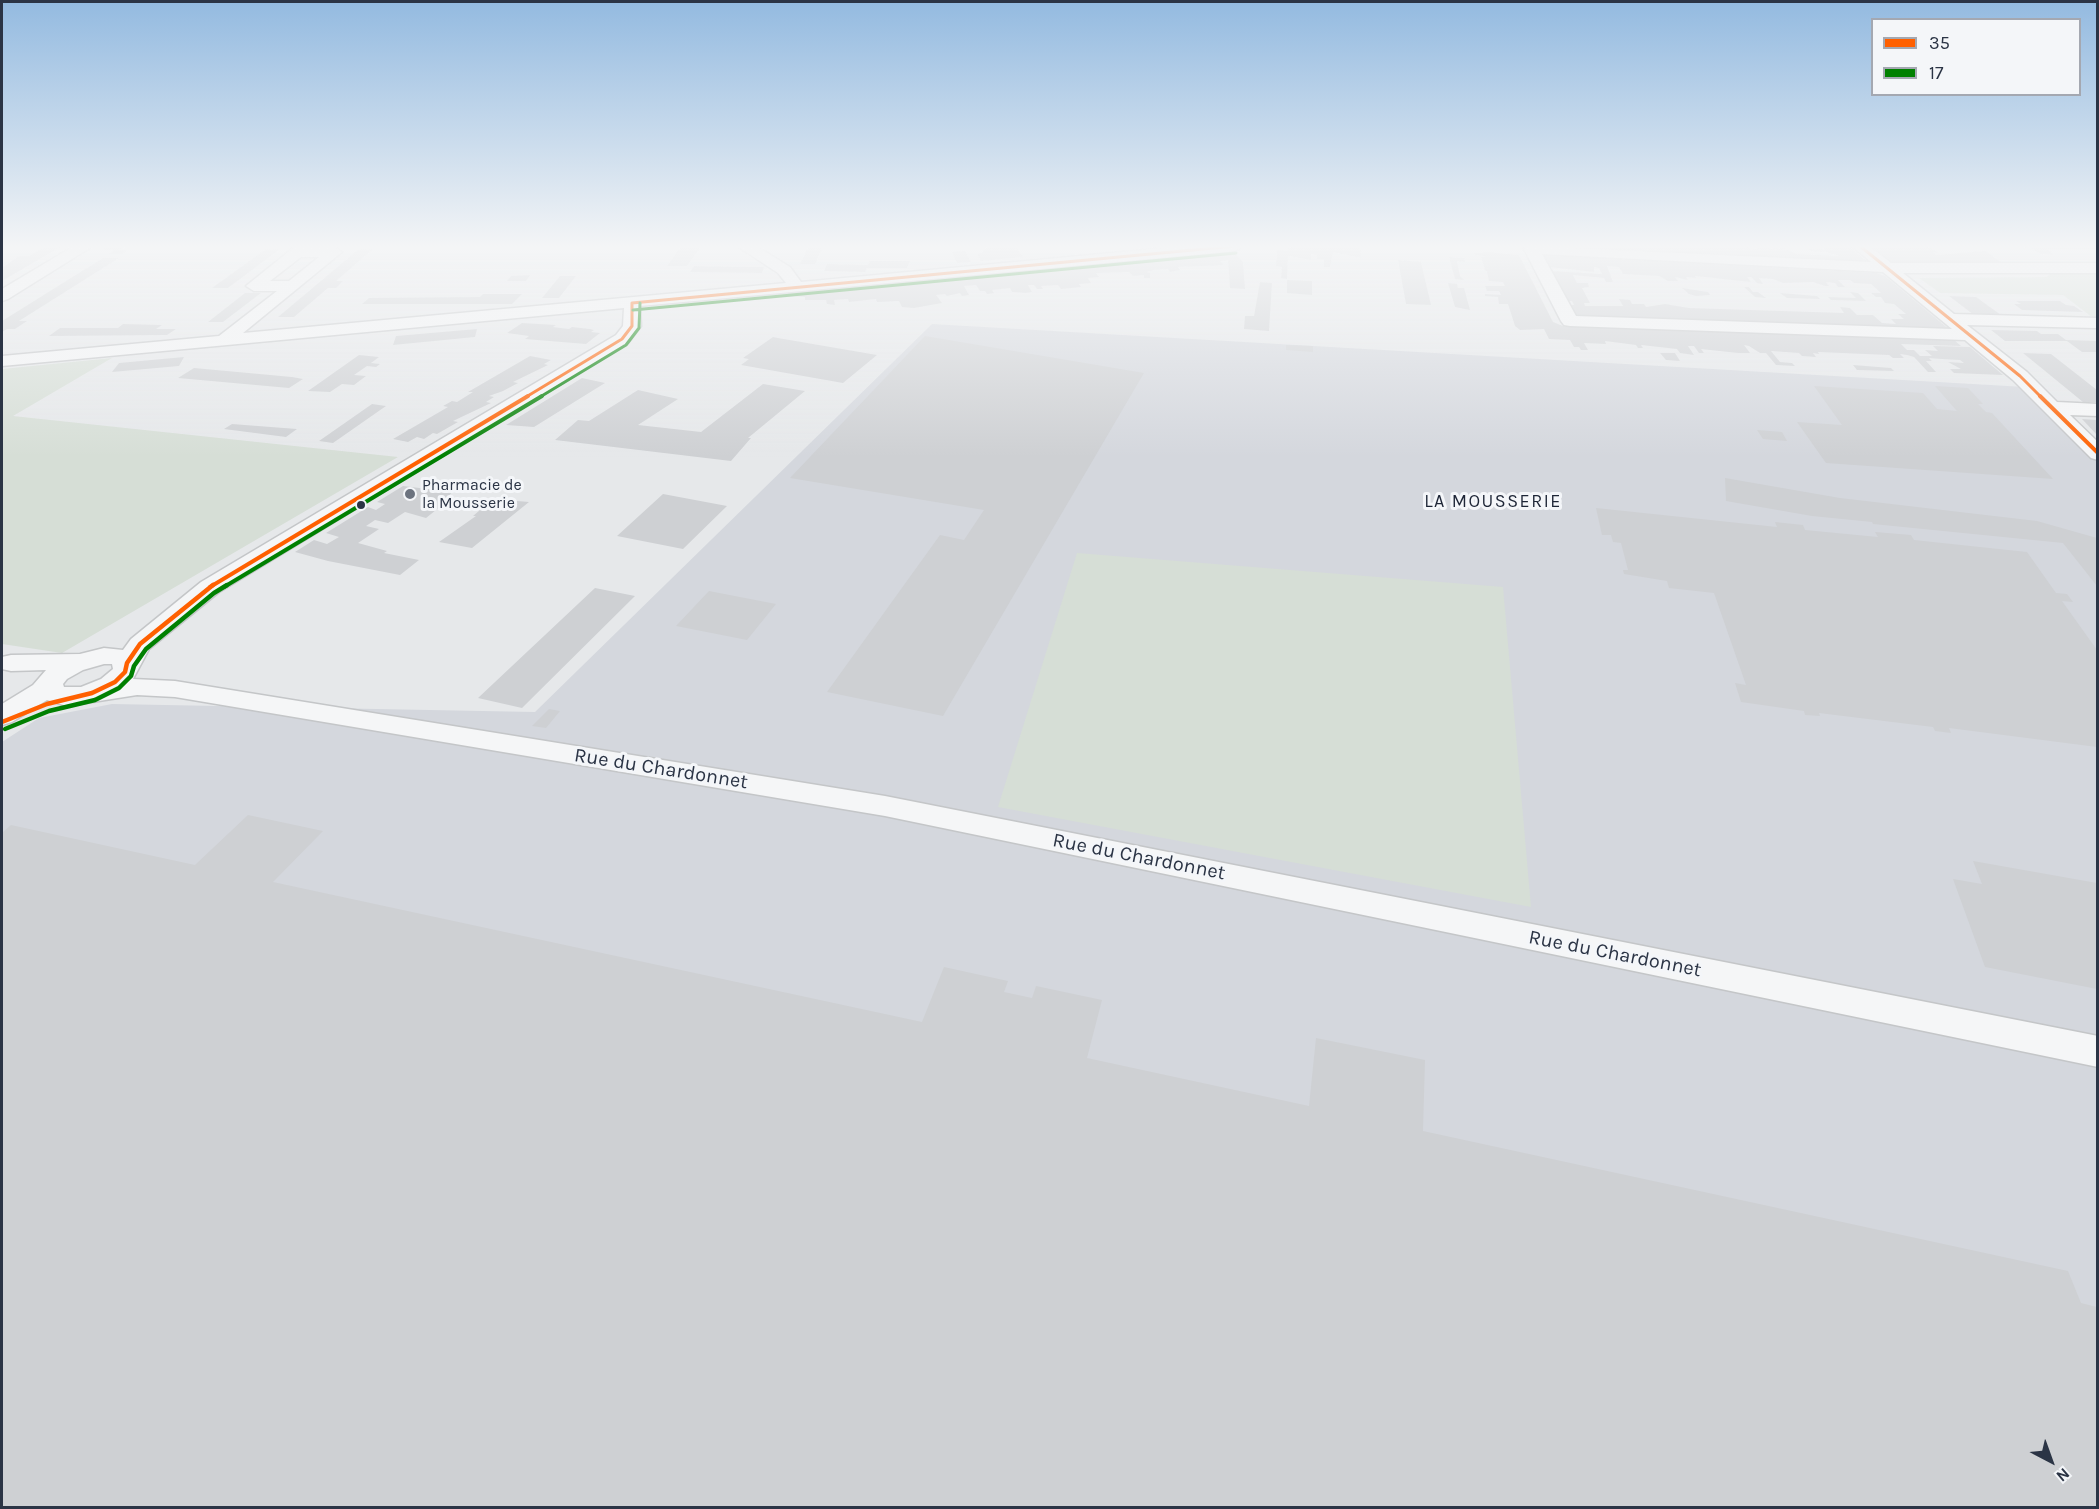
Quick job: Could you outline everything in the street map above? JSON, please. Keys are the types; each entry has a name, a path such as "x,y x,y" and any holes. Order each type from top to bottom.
{"street":[{"path":"224,340 254,316"},
{"path":"2,361 484,316"},
{"path":"66,689 63,670 133,641 168,620 235,572 616,343 626,336 632,326 632,316"},
{"path":"1568,316 1570,321 1971,335"},
{"path":"1948,316 2020,376 2097,454"},
{"path":"1951,319 2095,323"},
{"path":"2053,408 2097,410"},
{"path":"2,716 66,689 115,682 140,644 168,620"},
{"name":"Rue du Chardonnet","path":"86,659 115,656 154,682 175,689"},
{"path":"6,663 86,659"},
{"path":"6,663 41,673 66,689"},
{"name":"Rue du Chardonnet","path":"66,689 137,687 175,689 885,806 2097,1052"},
{"path":"2,722 66,689"}],"shaded area":[{"path":"932,324 2025,387 2097,459 2097,1507 2,1508 2,742 39,718 112,704 535,712"},
{"path":"112,358 13,416 398,457 62,653 2,644 2,369"},
{"path":"1077,553 1503,587 1531,907 998,807"}],"building":[{"path":"9,316 26,316 19,321 27,321 15,329 2,332 2,321"},
{"path":"215,316 230,316 223,322 208,322"},
{"path":"1245,316 1270,316 1269,331 1244,329"},
{"path":"1512,316 1550,316 1553,322 1563,326 1953,339 1961,346 1901,344 1907,350 1914,350 1920,356 1932,356 1925,350 1938,351 1933,346 1970,347 2003,375 1954,373 1950,369 1961,369 1948,362 1964,363 1960,360 1929,358 1932,361 1926,361 1936,372 1928,372 1914,357 1900,354 1904,358 1893,358 1889,355 1818,352 1819,354 1813,353 1816,357 1771,351 1780,362 1792,363 1795,366 1776,365 1766,353 1760,353 1744,345 1750,353 1701,349 1704,353 1699,353 1694,346 1688,346 1694,355 1680,353 1677,349 1641,345 1643,348 1638,348 1636,345 1605,341 1606,344 1584,343 1588,350 1581,350 1579,347 1574,347 1570,340 1549,339 1544,329 1520,330 1515,326"},
{"path":"1875,316 1882,323 1896,324 1891,319 1904,319 1901,316 1934,316 1950,330 1575,317"},
{"path":"522,323 556,325 553,327 569,329 572,327 590,329 594,330 591,332 600,333 586,344 525,339 529,336 507,333"},
{"path":"123,324 162,325 156,329 176,329 167,335 49,336 60,328 118,328"},
{"path":"477,329 475,337 393,345 396,336"},
{"path":"1991,330 2037,331 2041,334 2058,334 2066,340 2097,341 2097,352 2082,352 2067,341 2005,341"},
{"path":"925,336 1144,373 943,716 827,692 940,535 964,540 984,510 790,478"},
{"path":"773,337 877,355 843,383 741,365 749,359 743,358"},
{"path":"1286,345 1313,346 1313,352 1286,350"},
{"path":"1660,353 1675,353 1680,361 1666,360"},
{"path":"2023,353 2051,354 2097,390 2097,402 2083,402"},
{"path":"359,355 379,357 371,363 380,364 376,367 367,366 354,375 366,376 354,385 342,384 330,392 308,391"},
{"path":"530,356 551,360 544,364 548,365 513,382 518,383 489,396 494,397 486,402 491,403 453,421 458,422 437,434 433,433 424,439 417,437 408,442 393,439 448,407 443,406 452,401 457,402 473,392 468,392"},
{"path":"184,357 179,366 112,372 119,363"},
{"path":"1853,365 1891,368 1894,371 1857,370"},
{"path":"194,368 303,379 289,388 178,378"},
{"path":"582,378 605,383 534,427 506,425"},
{"path":"763,384 805,391 748,438 751,438 731,461 555,440 578,420 589,421 638,390 678,399 638,425 701,432"},
{"path":"1814,386 1923,393 1937,409 1957,411 1935,386 1968,388 1983,404 1978,404 1986,412 1992,413 2053,479 1826,463 1797,422 1842,425"},
{"path":"372,404 386,406 333,443 319,441"},
{"path":"2082,419 2097,420 2097,435"},
{"path":"232,424 297,429 286,437 224,429"},
{"path":"1757,430 1782,432 1787,441 1763,439"},
{"path":"1725,478 1840,498 2037,521 2097,538 2097,586 2063,543 1873,524 1872,522 1812,516 1726,501"},
{"path":"403,486 452,492 441,506 426,518 405,512 388,523 375,520 366,526 379,529 358,543 387,551 384,553 419,560 400,575 295,552 314,540 327,544 339,537 326,533 368,507 376,510 385,504 377,502"},
{"path":"663,494 727,506 683,549 617,536"},
{"path":"493,499 529,502 472,548 439,542 476,516 473,516"},
{"path":"1596,508 1777,527 1775,522 1803,525 1805,530 1878,537 1875,532 1911,535 1914,540 2027,552 2056,593 2067,594 2073,602 2062,601 2097,650 2097,747 1949,728 1951,733 1935,731 1933,727 1819,713 1820,716 1805,715 1804,711 1741,702 1735,683 1746,685 1714,593 1669,588 1667,581 1624,574 1623,570 1628,570 1621,543 1613,542 1611,535 1602,535"},
{"path":"595,588 635,596 522,708 478,698"},
{"path":"709,591 776,604 747,640 676,626"},
{"path":"549,709 560,711 546,728 532,726"},
{"path":"248,815 323,831 273,882 922,1022 944,967 1008,981 1004,992 1032,998 1036,986 1102,1000 1087,1058 1309,1106 1316,1038 1425,1060 1423,1131 2068,1271 2081,1303 2097,1307 2097,1508 2,1508 2,833 11,825 195,865"},
{"path":"1973,861 2097,883 2097,989 1985,967 1953,879 1982,884"}],"transit line":[{"name":"35","path":"2,722 47,704 92,693 115,682 125,672 127,663 140,644 210,587 622,339 632,326 632,316"},
{"name":"17","path":"5,729 49,711 95,700 119,688 131,676 134,666 146,649 214,593 626,345 639,328 639,316"},
{"name":"35","path":"1947,316 2020,376 2098,453"}],"place":[{"name":"Pharmacie de la Mousserie","path":"410,494"}],"district":[{"name":"LA MOUSSERIE","path":"1493,502"}]}
